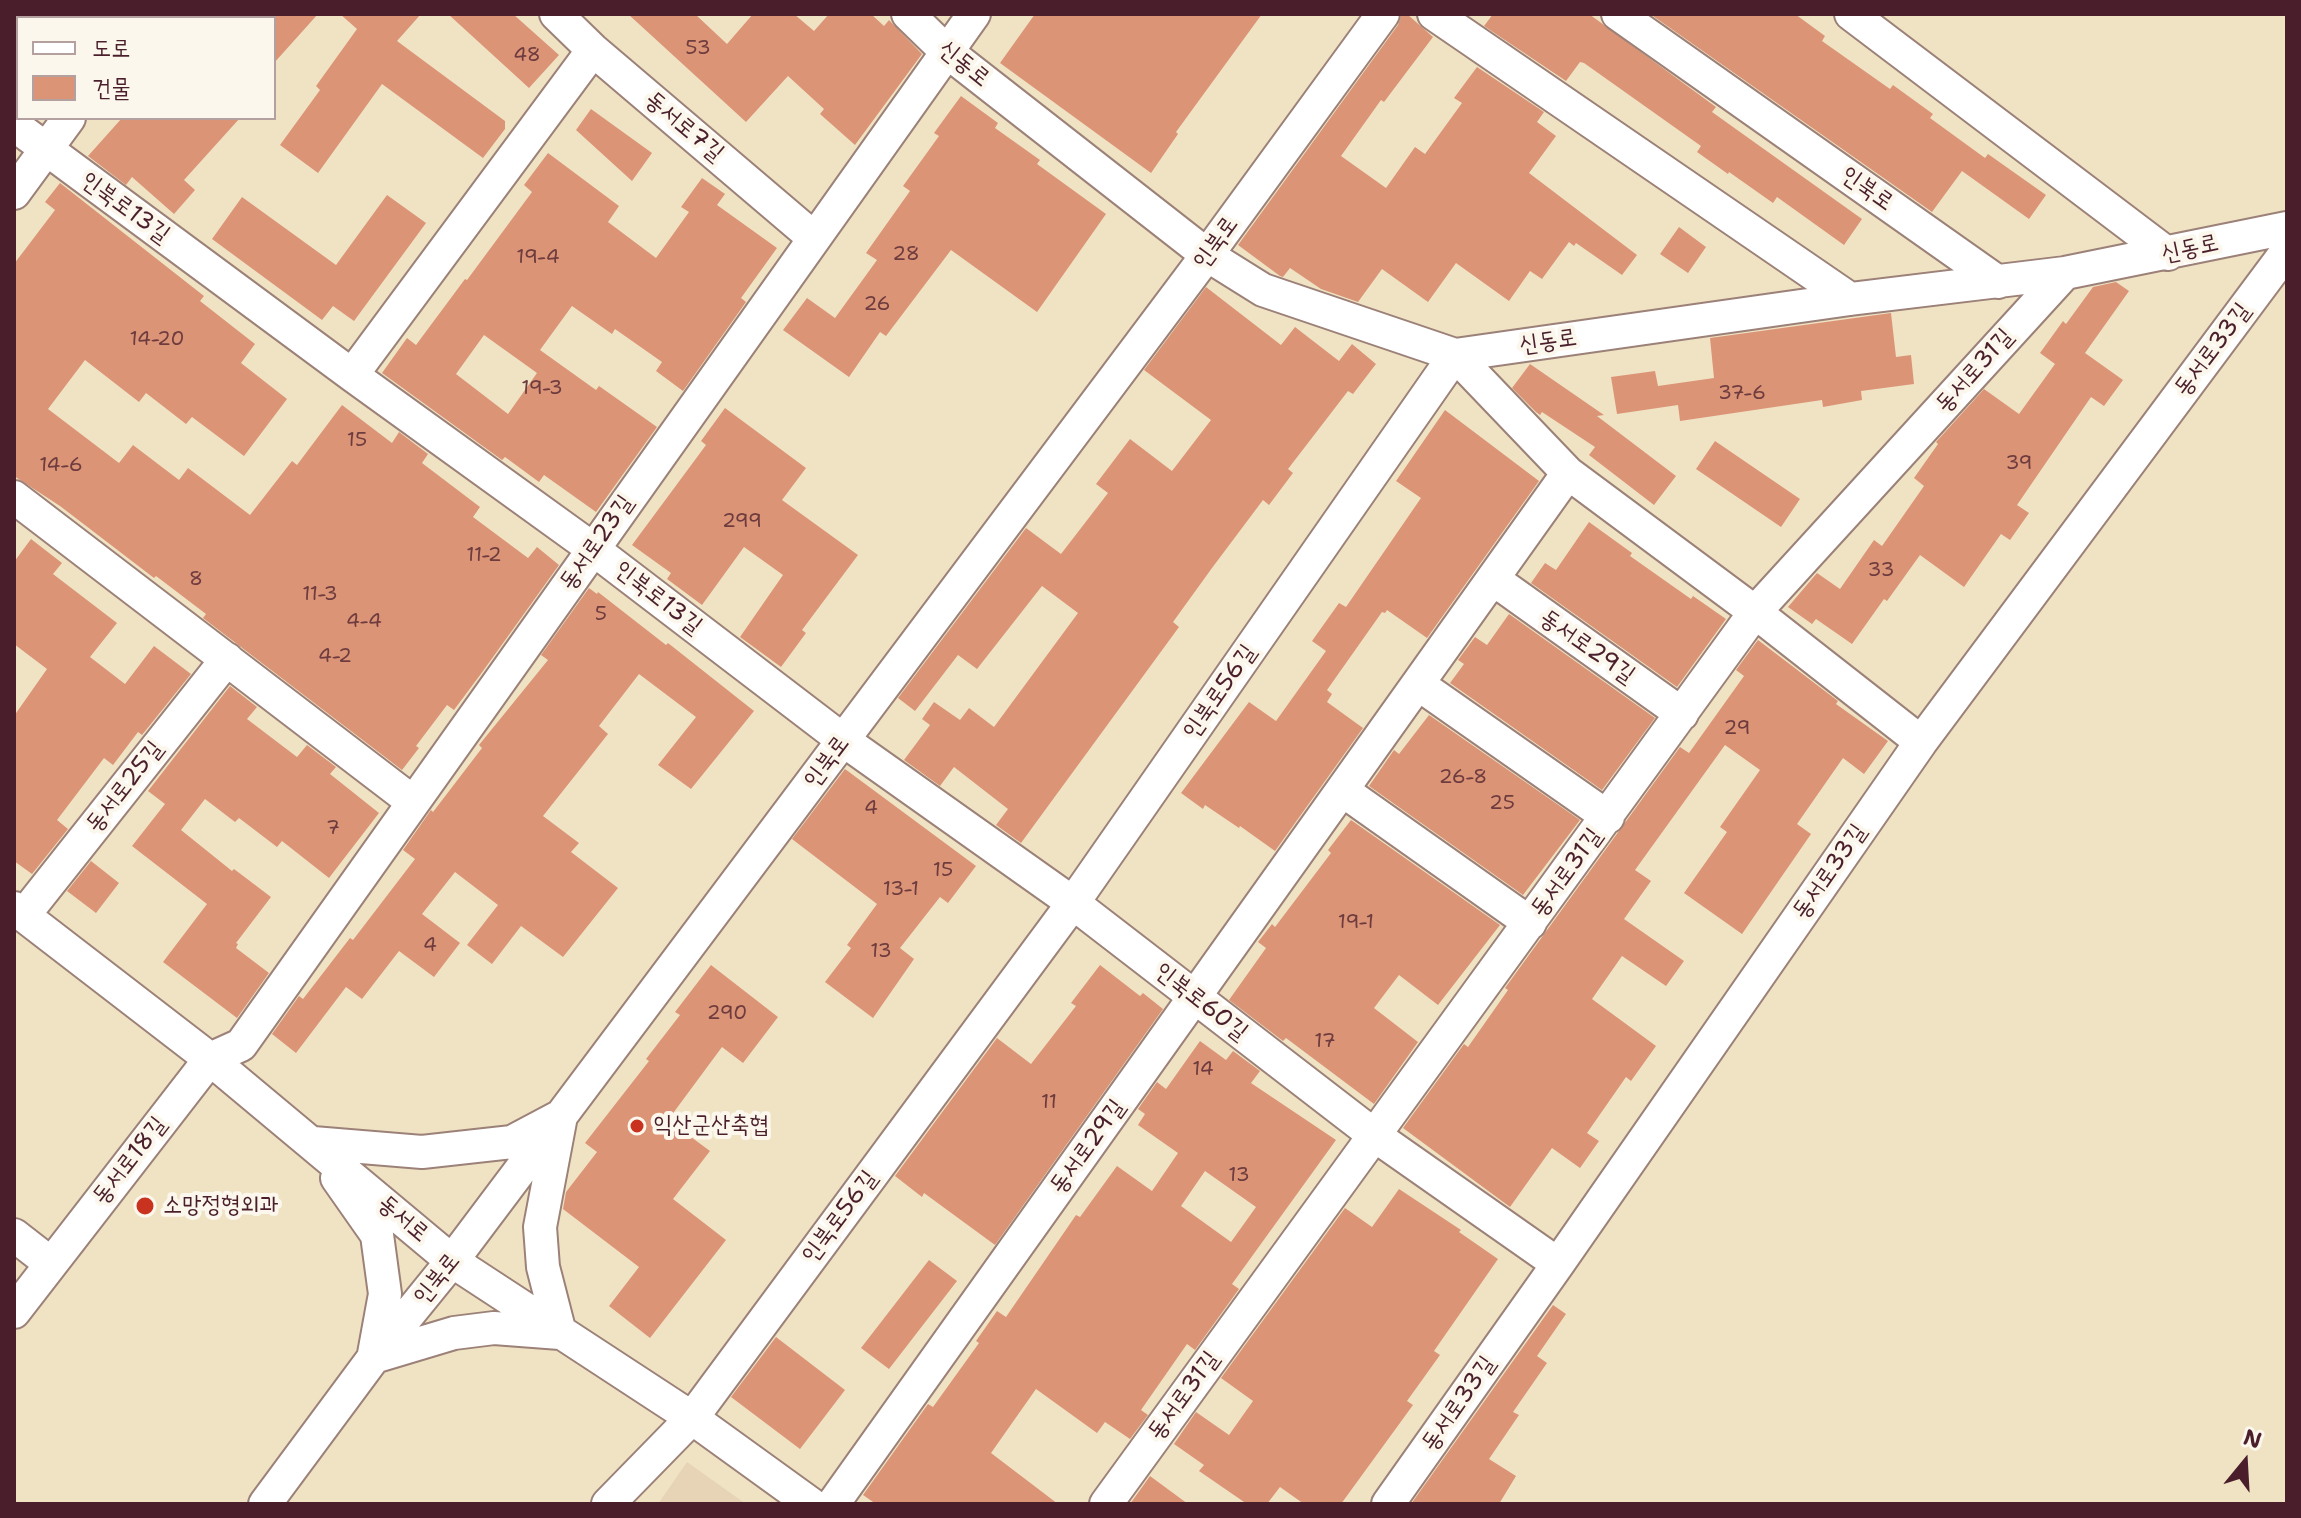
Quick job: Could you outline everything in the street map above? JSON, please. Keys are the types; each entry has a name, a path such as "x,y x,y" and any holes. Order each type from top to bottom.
{"street":[{"name":"동서로7길","path":"556,14 593,50 814,238"},
{"name":"신동로","path":"908,14 946,51 1207,255 1263,290 1455,355 1850,299 2065,273 2287,228"},
{"name":"동서로23길","path":"210,1059 241,1045 974,14"},
{"name":"인북로","path":"265,1504 374,1357 452,1261 561,1116 1207,255 1383,14"},
{"path":"1434,14 1850,299"},
{"name":"인북로","path":"1618,14 1998,282"},
{"path":"1851,14 2168,254"},
{"path":"352,375 593,50"},
{"path":"14,193 68,120"},
{"name":"인북로13길","path":"14,125 593,549 843,740"},
{"name":"동서로33길","path":"1388,1504 1921,742 2287,251"},
{"name":"동서로31길","path":"1106,1504 1755,612 2065,273"},
{"path":"1455,355 1568,473 1755,612 1921,742"},
{"name":"인북로56길","path":"608,1504 692,1418 1073,903 1455,355"},
{"name":"동서로29길","path":"833,1504 1568,473"},
{"path":"14,497 413,802"},
{"name":"동서로29길","path":"1493,579 1682,714"},
{"name":"동서로25길","path":"19,911 227,659"},
{"path":"1418,684 1608,817"},
{"name":"인북로60길","path":"843,740 1073,903 1374,1135 1558,1264"},
{"path":"1342,790 1530,923"},
{"name":"동서로","path":"19,911 210,1059 452,1261 692,1418 811,1504"},
{"name":"동서로18길","path":"14,1312 210,1059"},
{"path":"313,1143 422,1152 452,1149 512,1142 561,1116"},
{"path":"313,1143 377,1235 385,1294 374,1357 454,1333 494,1328 560,1333 543,1267 540,1227 561,1116"},
{"path":"14,1235 50,1263"}],"shaded area":[{"path":"687,1462 746,1504 658,1504"}],"building":[{"path":"318,14 276,61 276,16"},
{"path":"340,14 421,14 397,41 505,121 505,129 483,158 382,84 318,173 280,145 320,90 316,86 357,29"},
{"path":"448,14 513,14 559,55 529,88"},
{"path":"628,14 695,14 727,44 753,14 794,14 814,31 829,14 871,14 884,26 889,20 922,54 855,145 820,114 824,109 788,76 746,122"},
{"path":"1035,14 1262,14 1176,132 1178,134 1151,173 1000,63"},
{"path":"1402,14 1407,14 1433,37 1384,102 1381,100 1341,156 1386,188 1415,147 1425,154 1462,103 1454,98 1477,67 1544,112 1537,122 1556,136 1529,173 1637,255 1622,275 1576,243 1574,246 1569,242 1542,279 1530,271 1509,301 1456,263 1428,302 1382,269 1358,302 1321,289 1290,268 1283,277 1280,276 1238,245 1398,25"},
{"path":"1493,14 1589,14 1716,107 1712,112 1862,219 1844,245 1777,197 1773,203 1728,174 1697,152 1701,146 1584,63 1580,62 1566,81 1484,26"},
{"path":"1795,14 1825,36 1822,41 1890,89 1893,85 1933,114 1930,118 1985,158 1988,154 2046,195 2029,219 1962,171 1932,212 1653,16"},
{"path":"961,96 998,123 995,128 1040,160 1037,164 1106,214 1037,312 951,250 886,336 880,332 849,377 783,330 807,298 835,318 877,260 866,253 910,191 903,186 939,136 934,133"},
{"path":"591,109 652,153 632,181 576,130"},
{"path":"120,120 238,120 184,180 195,190 174,214 132,177 126,185 88,156"},
{"path":"548,153 619,206 608,222 656,258 689,212 681,207 702,178 725,194 717,205 777,248 741,298 746,302 683,391 656,371 662,362 615,329 612,334 572,306 540,350 596,390 599,386 657,427 596,512 544,475 539,482 505,457 502,460 382,373 407,338 416,345 467,280 532,192 524,185","holes":["484,335 537,373 508,414 456,374"]},
{"path":"60,183 204,296 200,301 255,344 241,363 287,399 244,456 192,417 186,424 146,393 139,402 85,360 48,409 119,463 133,445 179,480 188,468 250,515 292,461 297,465 342,405 392,443 399,432 428,454 422,463 480,507 473,517 528,558 537,547 559,565 454,710 447,705 402,770 203,618 206,614 156,576 154,578 60,506 14,476 14,264 55,210 45,202"},
{"path":"387,195 426,223 354,321 333,306 322,320 212,239 242,197 336,265"},
{"path":"1679,227 1706,247 1688,273 1660,254"},
{"path":"2116,282 2129,291 2085,353 2123,380 2104,406 2091,397 2017,505 2029,513 2010,540 2001,534 1964,587 1920,555 1852,644 1816,619 1812,624 1788,607 1817,573 1840,589 1874,540 1882,546 1924,486 1914,478 1938,444 1936,442 1984,389 2019,414 2055,364 2040,353 2063,321 2066,324 2093,287"},
{"path":"1206,287 1281,345 1295,327 1339,361 1352,344 1376,364 1353,394 1348,391 1288,469 1293,473 1269,505 1263,500 1212,568 1173,622 1179,627 1021,843 996,825 1008,809 954,767 940,786 904,760 930,725 922,719 934,702 960,720 969,708 994,727 1078,613 1042,586 977,669 958,655 915,711 898,698 1026,528 1061,554 1108,493 1096,484 1130,439 1172,471 1211,420 1144,370"},
{"path":"1891,313 1896,357 1911,355 1914,384 1861,391 1862,400 1823,407 1822,400 1680,421 1678,405 1617,414 1611,377 1655,371 1658,386 1714,378 1710,338"},
{"path":"1530,364 1604,415 1597,416 1676,476 1654,505 1589,455 1595,447 1542,412 1540,415 1512,388"},
{"path":"725,408 806,468 782,500 858,555 802,630 806,633 781,667 740,637 783,575 744,547 702,605 667,579 671,573 632,545 706,445 701,441"},
{"path":"1445,410 1539,481 1427,638 1387,610 1382,612 1327,690 1332,694 1327,702 1363,728 1275,851 1240,826 1205,805 1203,809 1181,793 1249,702 1276,721 1326,651 1312,641 1339,603 1346,607 1421,498 1396,481"},
{"path":"1715,441 1800,499 1781,527 1696,469"},
{"path":"1589,522 1632,553 1630,556 1691,599 1693,596 1726,619 1677,687 1531,583 1545,563 1556,570"},
{"path":"31,539 62,563 53,574 117,623 90,657 125,684 154,646 191,674 142,735 138,732 113,765 104,758 57,820 68,829 32,874 14,861 14,716 47,669 14,644 14,562"},
{"path":"589,588 666,645 668,643 754,711 691,789 658,765 696,717 639,674 599,726 608,734 543,816 579,843 571,852 618,888 563,957 521,926 492,964 467,945 498,905 455,872 422,914 460,943 434,977 399,951 362,999 346,987 296,1053 272,1034 299,996 303,999 350,938 353,940 415,859 403,850 482,748 479,745 548,660 541,655"},
{"path":"1509,614 1655,718 1602,790 1450,683 1464,664 1458,660 1475,637 1487,645"},
{"path":"1758,640 1838,701 1836,704 1888,741 1864,774 1843,758 1797,824 1811,834 1742,934 1684,893 1727,832 1720,827 1760,770 1725,745 1635,870 1651,881 1624,919 1684,961 1666,986 1622,956 1592,999 1656,1046 1631,1081 1626,1077 1587,1133 1599,1141 1580,1168 1552,1148 1510,1207 1403,1128 1464,1044 1468,1047 1508,990 1505,988 1680,747 1689,753 1744,676 1736,670"},
{"path":"230,686 257,707 247,719 297,757 307,745 336,767 330,774 379,813 329,878 282,841 277,847 239,818 235,822 205,799 181,830 232,871 234,869 271,897 236,943 236,948 269,973 237,1018 163,962 207,904 132,846 165,804 148,791"},
{"path":"1429,715 1580,820 1523,895 1369,786 1394,750 1399,754"},
{"path":"845,769 976,866 948,903 940,897 900,948 914,959 873,1018 825,982 851,948 847,945 877,904 792,839"},
{"path":"1351,820 1500,925 1438,1005 1399,975 1374,1008 1418,1042 1374,1104 1229,1000 1266,948 1258,942 1272,924 1275,927 1331,853 1328,850"},
{"path":"91,861 119,883 96,913 67,891"},
{"path":"711,965 778,1017 743,1063 722,1047 668,1120 710,1151 673,1199 726,1240 650,1338 609,1306 639,1267 563,1209 566,1192 597,1152 585,1143 649,1061 646,1059 680,1015 675,1012"},
{"path":"1100,965 1140,996 1143,993 1163,1009 995,1245 924,1193 922,1197 895,1176 997,1038 1031,1064 1076,1006 1071,1003"},
{"path":"1200,1041 1226,1060 1233,1051 1260,1071 1251,1083 1336,1140 1232,1284 1239,1289 1195,1350 1187,1344 1141,1410 1148,1415 1130,1439 1105,1422 1097,1433 1036,1389 991,1453 1058,1504 876,1504 863,1495 928,1404 933,1407 979,1343 976,1341 997,1311 1006,1317 1076,1215 1080,1217 1117,1166 1152,1191 1178,1153 1138,1125 1145,1114 1138,1109 1157,1082 1166,1089","holes":["1205,1171 1256,1207 1231,1242 1181,1206"]},
{"path":"1399,1189 1498,1259 1434,1351 1440,1355 1407,1401 1413,1405 1341,1504 1304,1504 1280,1487 1267,1504 1247,1504 1199,1471 1204,1465 1174,1444 1196,1412 1229,1435 1253,1401 1221,1378 1345,1208 1372,1227"},
{"path":"929,1260 957,1281 889,1369 861,1348"},
{"path":"1553,1305 1566,1314 1537,1356 1547,1363 1513,1412 1519,1415 1489,1459 1516,1476 1499,1504 1411,1504"},
{"path":"776,1337 845,1390 800,1449 731,1397"},
{"path":"1150,1476 1188,1504 1130,1504"}],"place":[{"name":"익산군산축협","path":"637,1126"},
{"name":"소망정형외과","path":"145,1206"}]}
